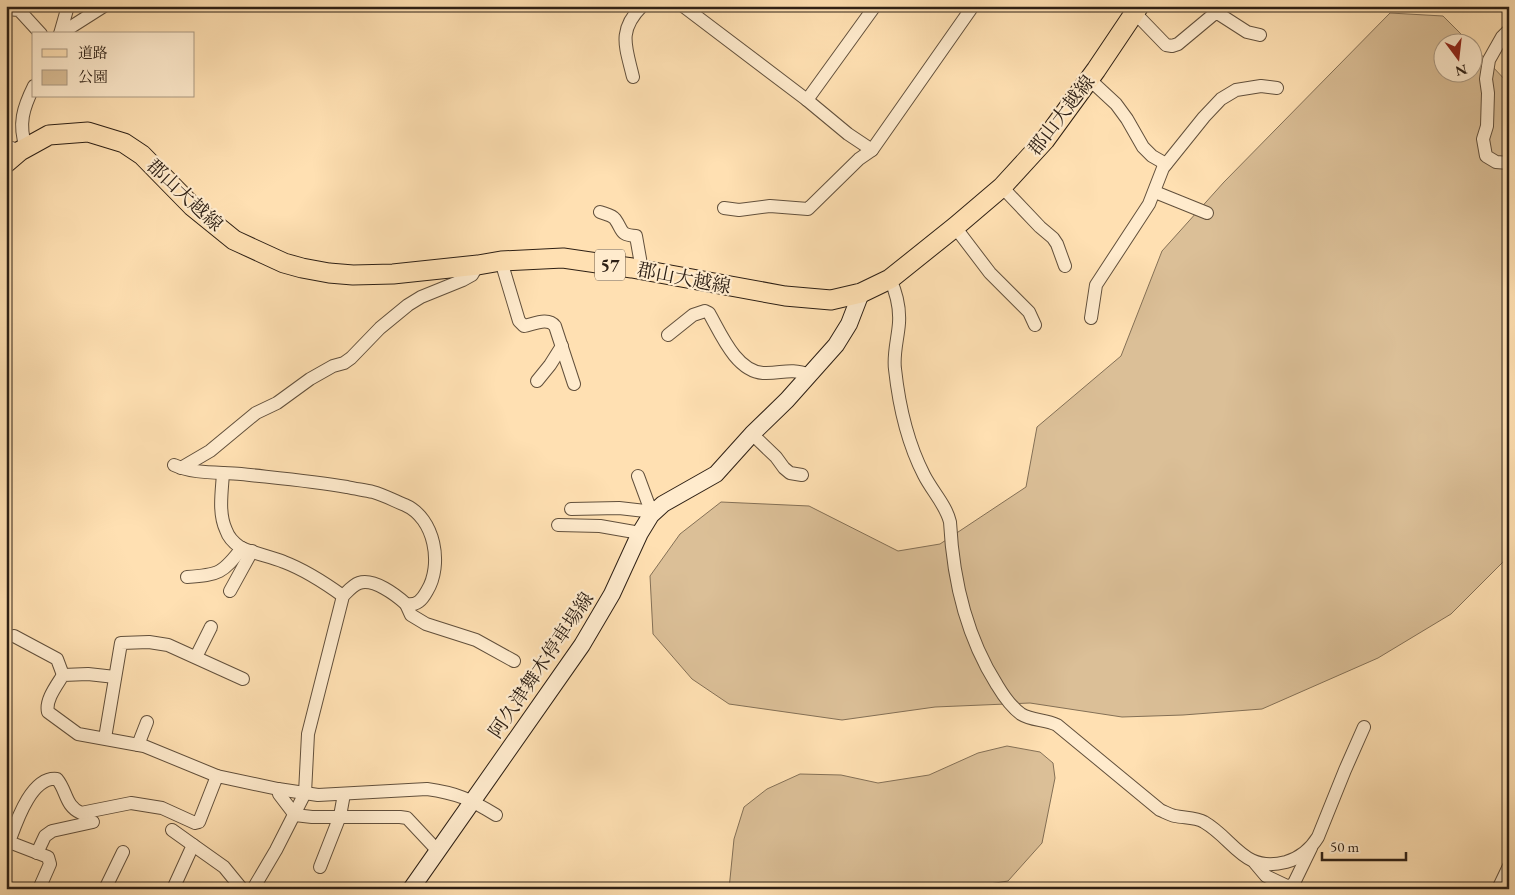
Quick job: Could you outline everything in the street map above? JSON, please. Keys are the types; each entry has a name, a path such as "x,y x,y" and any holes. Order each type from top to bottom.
{"main road":[{"name":"郡山大越線","path":"15,152 50,135 88,132 124,143 142,155 192,206 234,240 302,268 353,275 393,274 501,261 563,258 803,299 831,300 861,293 890,279 1002,187 1045,140 1089,79 1134,8"},
{"name":"阿久津舞木停車場線","path":"410,889 582,645 612,594 640,533 654,512 663,504 716,474 810,375 836,345 850,324 861,293"}],"street":[{"path":"61,32 68,6"},
{"path":"63,32 104,6"},
{"path":"633,77 624,36 632,18 642,6"},
{"path":"683,6 807,100 848,134 872,150"},
{"path":"807,100 875,6"},
{"path":"724,208 739,210 770,206 808,209 859,159 872,150 973,6"},
{"path":"1134,8 1166,45 1169,46 1178,44 1214,14 1219,14 1247,32 1260,36"},
{"path":"6,9 19,10 40,32"},
{"path":"1509,30 1502,37 1489,60 1486,79 1488,93 1487,126 1483,140 1486,156 1496,162 1509,163"},
{"path":"1089,79 1116,104 1143,147 1152,156 1166,164"},
{"path":"1091,318 1096,285 1149,204 1163,168 1204,117 1227,94 1250,87 1277,88"},
{"path":"15,152 21,134 21,121 32,90"},
{"path":"1002,187 1053,238 1065,266"},
{"path":"1155,192 1207,213"},
{"path":"600,212 614,217 623,233 636,236 642,270"},
{"path":"955,227 990,273 1028,312 1035,325"},
{"path":"501,261 521,324 524,326 546,321 552,322 574,384"},
{"path":"406,604 416,604 423,597 430,587 436,564 434,546 427,527 410,508 373,492 317,482 223,473 177,466 210,451 256,413 277,403 310,379 352,358 380,328 408,305 421,297 472,275 478,265"},
{"path":"890,279 896,296 899,316 894,358 902,418 909,440 925,476 948,513 956,579 962,610 987,669 1013,707 1021,714 1030,718 1044,720 1057,725 1160,810 1172,816 1203,821 1243,856 1255,863 1266,876 1289,887 1294,883 1318,837 1364,727"},
{"path":"668,334 693,314 705,311 709,313 731,353 745,364 762,373 798,370 810,375"},
{"path":"537,380 550,365 562,346"},
{"path":"752,434 790,473 802,475"},
{"path":"223,473 223,521 228,535 247,549 286,562 344,596"},
{"path":"638,476 648,503 654,512"},
{"path":"571,510 619,508 654,512"},
{"path":"558,525 600,526 640,533"},
{"path":"187,577 216,574 247,549"},
{"path":"230,591 247,549"},
{"path":"253,889 305,794 308,734 344,596 356,584 365,582 383,588 396,595 406,604 411,615 426,624 476,640 514,661"},
{"path":"196,657 211,627"},
{"path":"14,636 57,659 62,675 53,692 47,708 48,712 78,734 138,745 217,776 278,789 318,795 427,788 472,800 496,814"},
{"path":"106,738 121,643 149,642 168,645 243,679"},
{"path":"62,675 88,674 115,677"},
{"path":"138,745 147,722"},
{"path":"39,889 50,864 48,857 9,842 26,801 37,789 50,780 57,779 68,803 81,813 131,803 162,808 195,823 199,822 217,776"},
{"path":"278,789 279,794 295,814 406,818 438,850"},
{"path":"320,867 340,816 344,794"},
{"path":"37,853 45,836 52,830 93,822"},
{"path":"172,830 224,867 242,889"},
{"path":"176,888 193,846"},
{"path":"1255,863 1275,864 1286,862 1304,854 1312,847"},
{"path":"105,889 123,852"},
{"path":"1498,889 1509,866"}],"green space":[{"path":"1390,13 1443,16 1459,32 1432,32 1432,82 1482,82 1482,56 1509,84 1509,551 1503,562 1451,614 1378,658 1262,709 1122,717 1030,703 935,707 842,720 729,704 692,679 653,634 650,576 680,534 721,502 809,506 898,551 940,544 1026,487 1037,427 1121,356 1162,251 1224,182"},
{"path":"1007,746 1040,752 1053,763 1055,778 1042,843 1008,881 958,889 729,889 734,839 744,807 767,789 800,774 841,775 878,783 929,775 978,753"}]}
